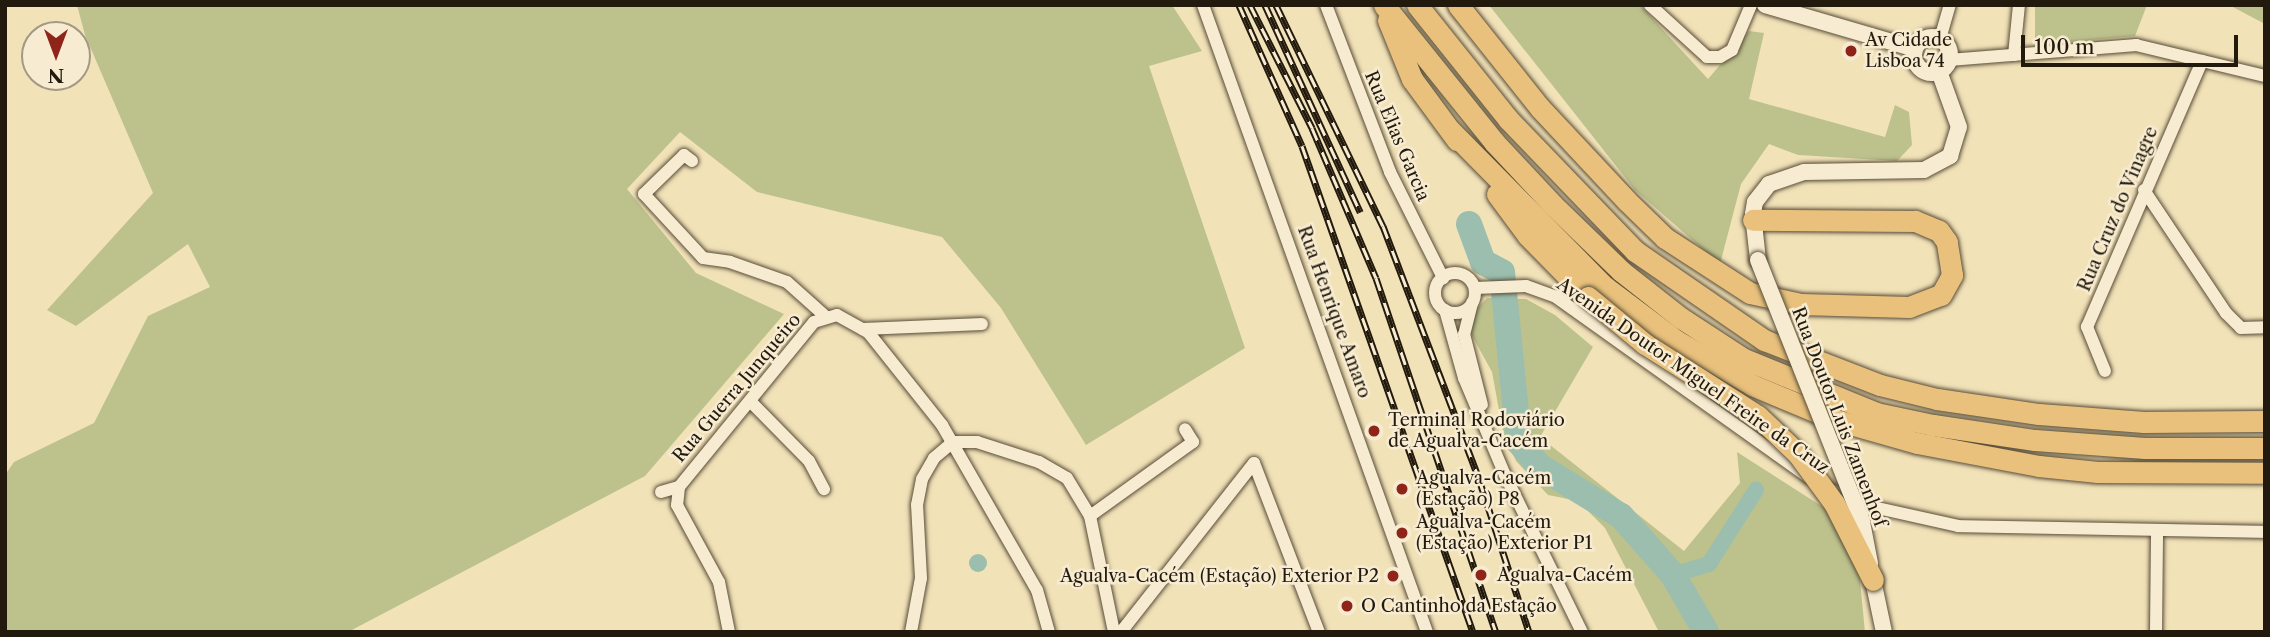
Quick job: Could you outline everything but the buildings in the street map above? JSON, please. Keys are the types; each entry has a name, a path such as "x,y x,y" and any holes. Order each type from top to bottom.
{"highway":[{"path":"1383,5 1412,79 1528,236 1588,297 1645,344 1758,416 1798,454 1834,503 1873,580"},
{"path":"1383,5 1494,142 1553,205 1621,271 1681,318 1744,359 1876,413 1933,425 2035,440 2131,447 2265,448"},
{"path":"1417,5 1508,119 1635,251 1764,340 1881,385 1937,399 2092,418 2265,421"},
{"path":"1458,5 1540,108 1627,201 1665,238 1750,293 1801,304 1909,307 1941,295 1952,275 1947,242 1939,231 1915,221 1753,219"},
{"path":"1450,130 1605,287 1677,341 1752,385 1836,420 1917,443 2039,466 2098,472 2265,473"}],"street":[{"name":"Rua Henrique Amaro","path":"1203,5 1427,632"},
{"name":"Rua Elias Garcia","path":"1326,5 1390,172 1443,278"},
{"path":"1650,5 1698,53 1720,57 1737,42 1751,5"},
{"path":"1765,5 1915,49"},
{"path":"1940,39 1950,5"},
{"path":"2014,55 2019,5"},
{"path":"1753,219 1761,191 1785,176 1924,170 1939,165 1957,144 1959,127 1944,66 1948,48 1940,39 1928,37 1915,49"},
{"path":"1915,49 1919,68 2014,55 2136,45 2265,76"},
{"name":"Rua Cruz do Vinagre","path":"2105,371 2087,327 2202,61"},
{"path":"692,161 684,155 644,194 703,258 730,262 787,282 825,316"},
{"path":"2144,190 2226,313 2241,328 2265,327"},
{"name":"Rua Doutor Luis Zamenhof","path":"1753,219 1758,260 1862,522 1884,632"},
{"path":"1486,426 1464,334 1478,288 1465,276 1443,278 1436,290 1445,310 1464,378 1486,426 1582,632"},
{"name":"Avenida Doutor Miguel Freire da Cruz","path":"1478,288 1526,286 1556,297 1820,486 1873,507 1958,526 2265,531"},
{"path":"1445,310 1460,313 1472,303"},
{"name":"Rua Guerra Junqueiro","path":"661,492 679,487 801,335 825,316 837,314 863,328 893,358 953,442 1037,590 1049,632"},
{"path":"863,328 982,324"},
{"path":"750,401 809,461 824,489"},
{"path":"1090,516 1193,442 1185,429"},
{"path":"912,629 921,578 918,505 922,479 934,458 953,442 977,442 1039,462 1067,478 1090,516 1114,632"},
{"path":"1121,632 1254,463 1319,632"},
{"path":"679,487 677,505 719,582 729,632"},
{"path":"2157,530 2157,632"}],"green space":[{"path":"77,5 1172,5 1202,51 1149,66 1245,348 1086,445 1001,308 942,237 757,192 680,132 627,189 696,273 784,314 645,476 348,632 5,632 5,475 14,462 94,423 148,316 210,287 188,244 76,326 47,310 153,193 91,49 91,21 81,21"},
{"path":"1489,5 1640,5 1708,79 1749,31 1764,33 1749,99 1885,137 1895,105 1909,112 1912,145 1897,161 1798,155 1769,144 1741,184 1720,264 1635,190"},
{"path":"2035,5 2147,5 2135,36 2035,45"},
{"path":"2229,5 2265,5 2265,24"},
{"path":"1487,298 1526,299 1555,315 1593,347 1540,437 1684,551 1740,483 1737,452 1840,518 1859,570 1865,632 1659,632 1605,528 1578,501 1548,495 1516,461 1503,432 1492,372 1469,330 1473,313"}],"shaded area":[{"path":"978,554 984,557 987,563 984,569 978,572 972,569 969,563 972,557"}],"waterway":[{"path":"1469,224 1483,262 1502,272 1519,442 1539,466 1621,516 1673,575 1706,632"},
{"path":"1673,575 1709,564 1756,490"}],"railway":[{"path":"1239,5 1302,146 1473,632"},
{"path":"1250,5 1312,128 1376,278 1496,632"},
{"path":"1265,5 1360,212"},
{"path":"1276,5 1383,226 1479,479 1529,632"}],"place":[{"name":"Av Cidade Lisboa 74","path":"1851,51"},
{"name":"Terminal Rodoviário de Agualva-Cacém","path":"1374,431"},
{"name":"Agualva-Cacém (Estação) P8","path":"1402,489"},
{"name":"Agualva-Cacém (Estação) Exterior P1","path":"1402,533"},
{"name":"Agualva-Cacém","path":"1481,575"},
{"name":"Agualva-Cacém (Estação) Exterior P2","path":"1393,576"},
{"name":"O Cantinho da Estação","path":"1347,606"}]}
